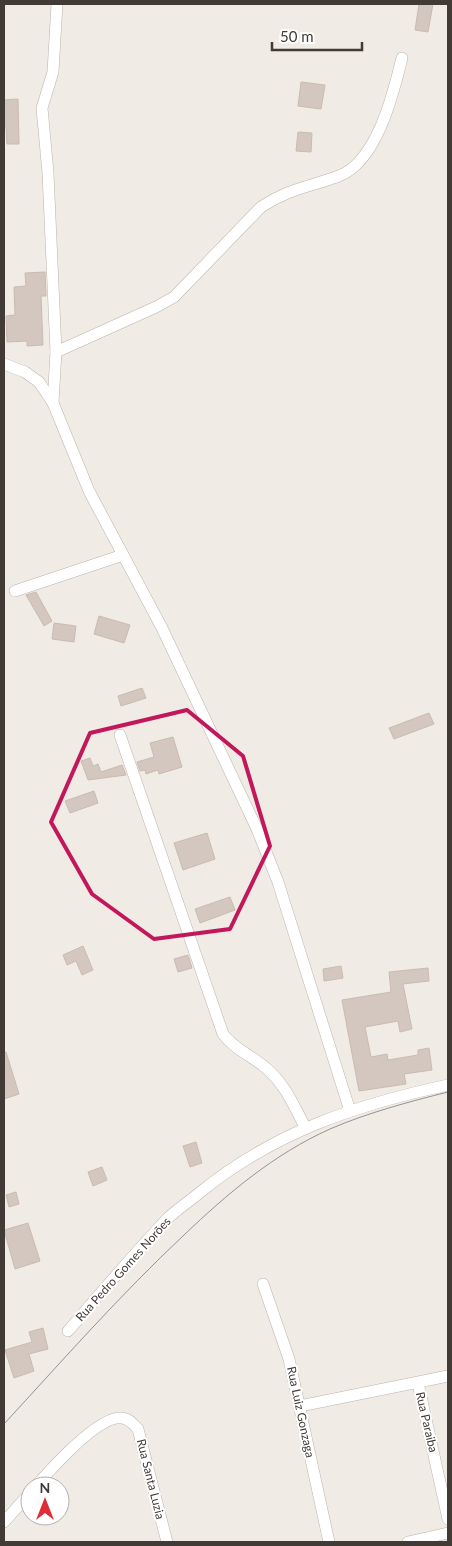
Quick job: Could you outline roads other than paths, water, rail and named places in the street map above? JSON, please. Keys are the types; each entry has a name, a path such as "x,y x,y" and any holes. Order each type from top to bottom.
{"street":[{"path":"53,403 56,352 48,173 42,108 53,72 57,4"},
{"path":"56,352 174,297 261,207 278,196 353,170 373,147 402,58"},
{"path":"4,364 25,372 39,382 53,403 89,492 162,628 257,829 278,882 350,1111"},
{"path":"15,591 123,554"},
{"path":"120,735 223,1034 229,1041 266,1068 281,1083 305,1127"},
{"name":"Rua Pedro Gomes Norões","path":"68,1331 167,1219 216,1179 266,1146 305,1127 350,1111 448,1084"},
{"name":"Rua Luiz Gonzaga","path":"263,1284 289,1359 329,1542"},
{"path":"300,1406 448,1376"},
{"name":"Rua Paraiba","path":"418,1383 448,1519"},
{"name":"Rua Santa Luzia","path":"46,1476 100,1425 121,1418 130,1421 138,1429 167,1542"},
{"path":"4,1522 20,1504"},
{"path":"408,1542 448,1533"}],"tram line":[{"path":"4,1424 137,1281 200,1220 252,1176 290,1150 330,1129 373,1113 448,1092"}]}
